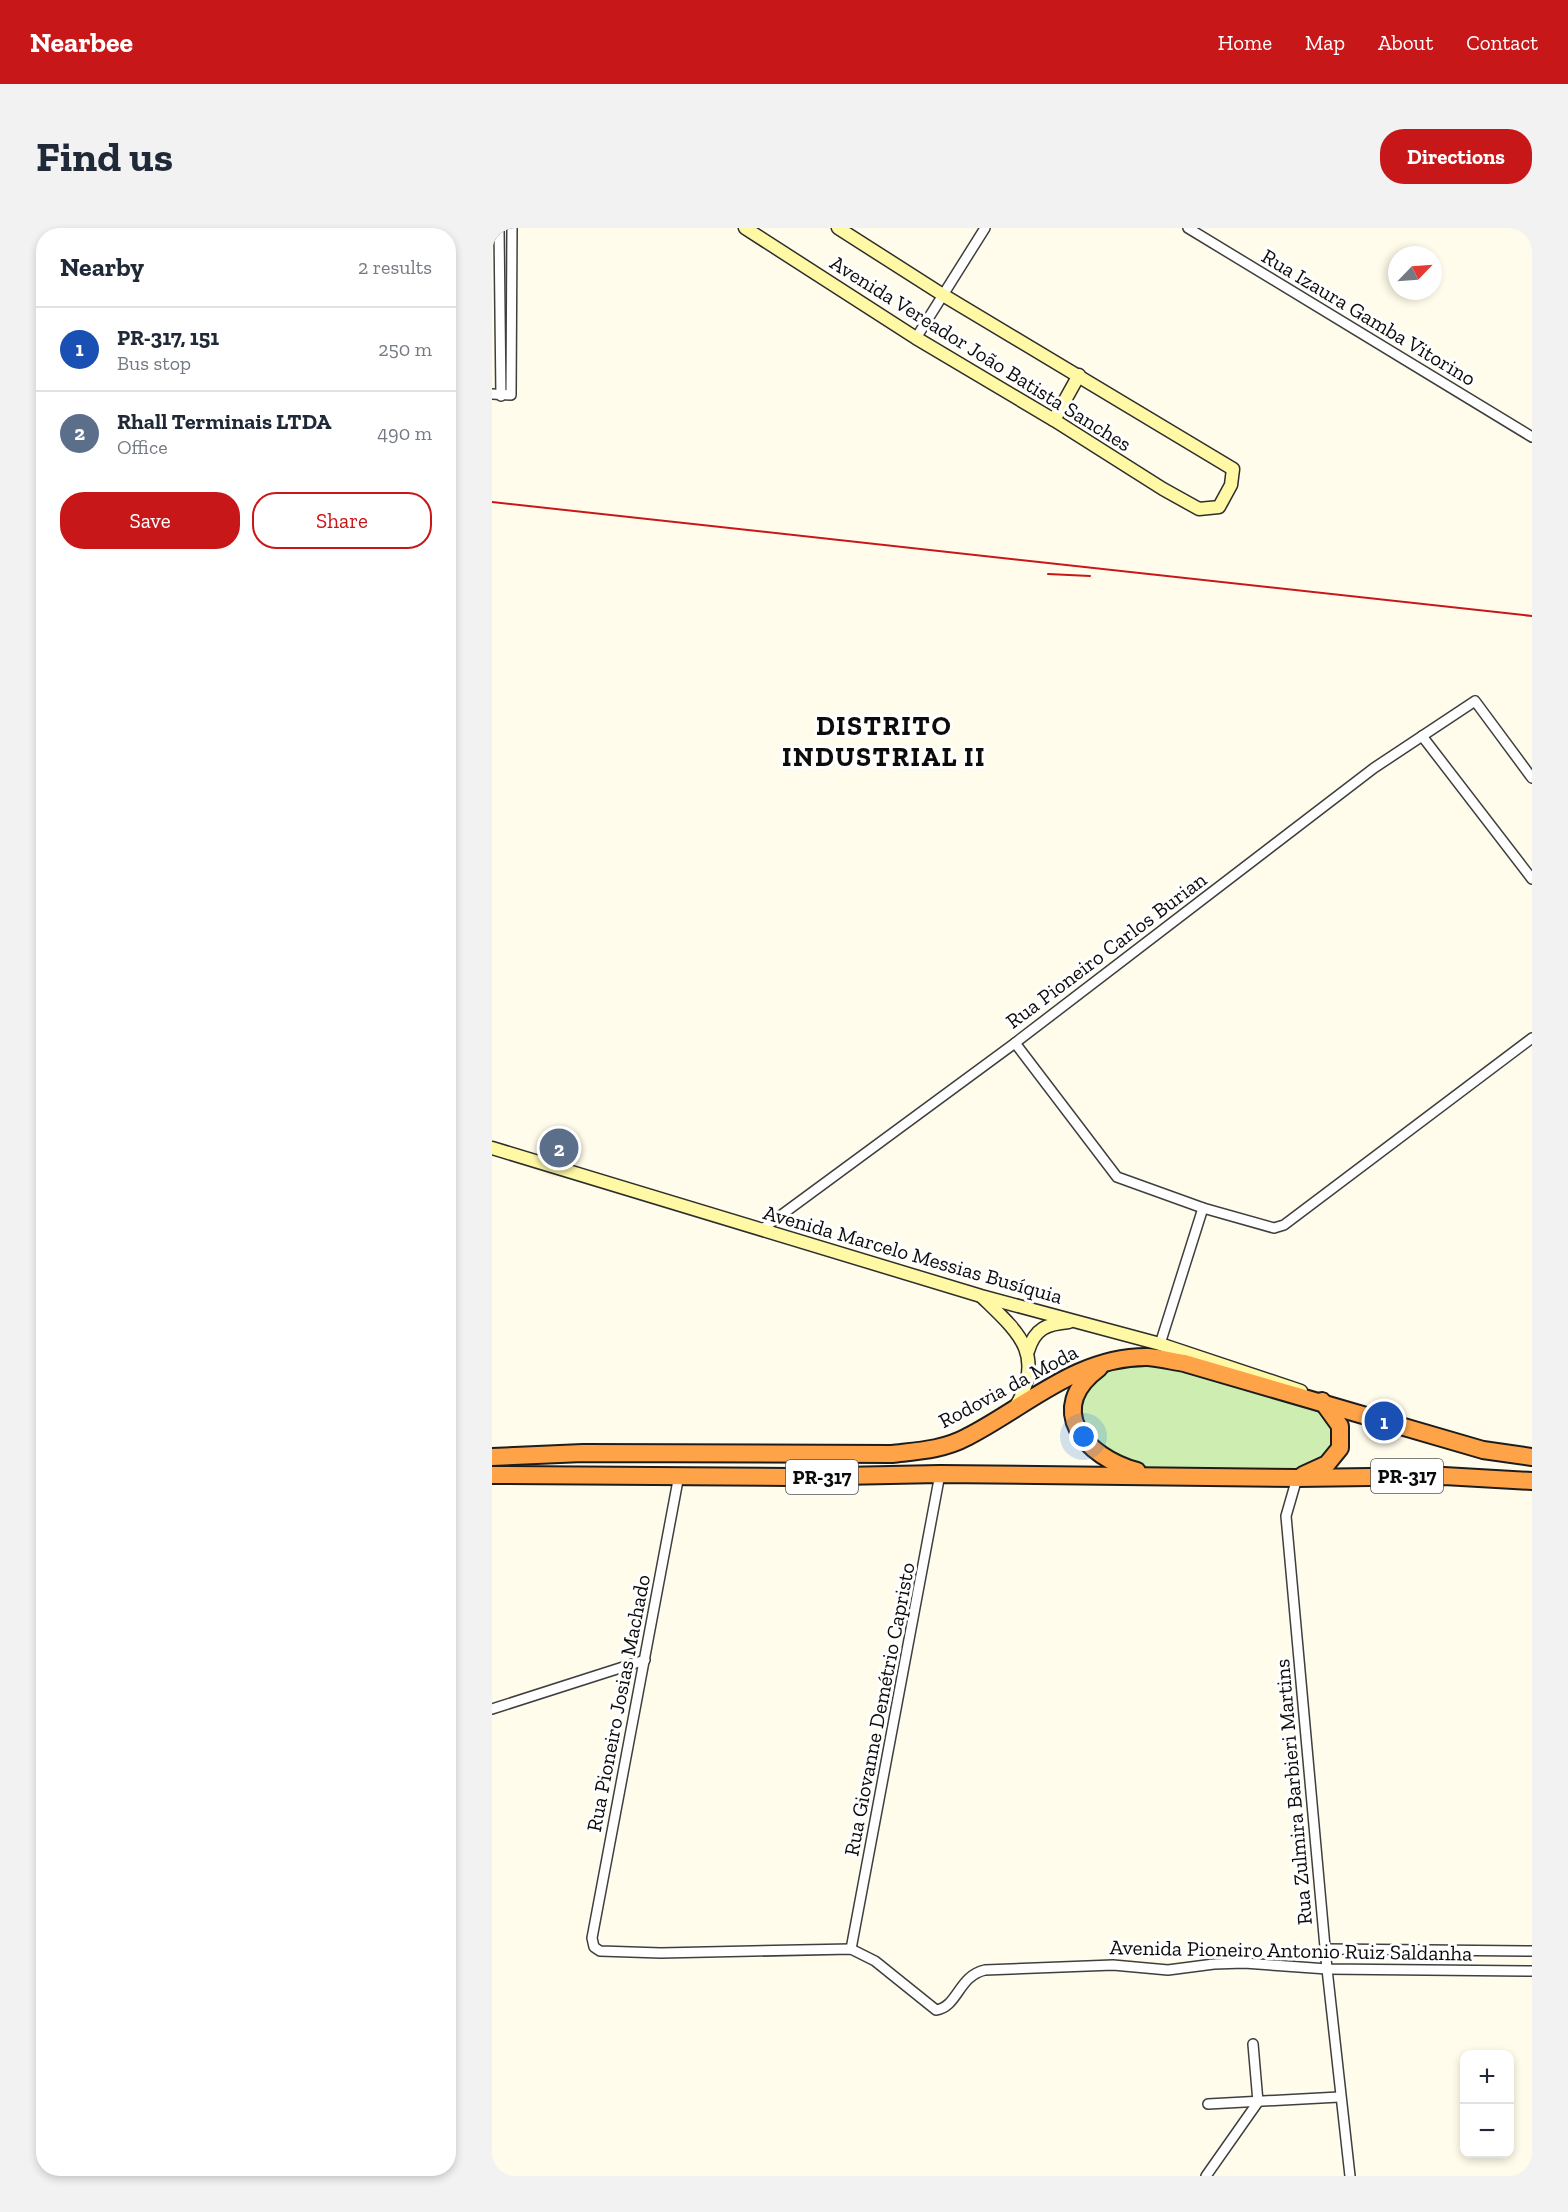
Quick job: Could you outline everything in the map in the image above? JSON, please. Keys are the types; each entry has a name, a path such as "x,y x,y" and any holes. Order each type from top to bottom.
{"highway":[{"name":"Rodovia da Moda","path":"492,1457 583,1453 892,1454 934,1449 966,1438 1067,1377 1107,1362 1148,1357 1184,1363 1321,1400 1430,1436 1484,1450 1532,1457"},
{"path":"1107,1362 1087,1377 1073,1397 1071,1410 1076,1425 1088,1444 1111,1463 1152,1476"},
{"path":"1297,1478 1327,1464 1340,1448 1340,1426 1321,1400"},
{"name":"PR-317","path":"492,1475 790,1477 940,1474 1297,1478 1444,1476 1532,1481"}],"street":[{"path":"499,228 503,395"},
{"path":"503,395 512,228"},
{"name":"Avenida Vereador João Batista Sanches","path":"745,228 916,338 1199,509 1219,507 1231,485 1233,469 838,228"},
{"path":"916,338 985,228"},
{"name":"Rua Izaura Gamba Vitorino","path":"1188,228 1532,436"},
{"path":"1054,420 1079,375"},
{"name":"Rua Pioneiro Carlos Burian","path":"761,1230 1015,1043 1374,768 1475,701 1532,778"},
{"path":"1422,736 1532,879"},
{"path":"1015,1043 1117,1177 1203,1208 1269,1228 1284,1225 1532,1038"},
{"name":"Avenida Marcelo Messias Busíquia","path":"492,1148 981,1296 1160,1344 1290,1386 1321,1400"},
{"path":"1160,1344 1203,1208"},
{"path":"981,1296 1016,1330 1028,1351 1029,1377 1016,1407"},
{"path":"1028,1351 1039,1329 1048,1324 1076,1321"},
{"name":"Rua Giovanne Demétrio Capristo","path":"851,1949 940,1474"},
{"name":"Rua Pioneiro Josias Machado","path":"592,1938 679,1475"},
{"name":"Rua Zulmira Barbieri Martins","path":"1297,1478 1286,1516 1327,1970 1350,2176"},
{"path":"492,1710 645,1659"},
{"name":"Avenida Pioneiro Antonio Ruiz Saldanha","path":"592,1938 594,1947 600,1951 617,1953 851,1949 875,1961 936,2010 948,2005 962,1983 972,1974 985,1970 1113,1965 1168,1970 1244,1963 1327,1970 1532,1971"},
{"name":"Avenida Pioneiro Antonio Ruiz Saldanha","path":"1326,1949 1532,1951"},
{"path":"1506,1950 1507,1971"},
{"path":"1206,2176 1258,2102 1253,2044"},
{"path":"1208,2104 1340,2097"}],"green space":[{"path":"1148,1357 1321,1400 1341,1439 1313,1469 1152,1476 1088,1444 1073,1397 1087,1377"}],"railway":[{"path":"492,502 1532,616"},
{"path":"1048,574 1090,576"}],"place":[{"name":"Rhall Terminais LTDA","path":"559,1148"},
{"name":"PR-317, 151","path":"1384,1421"}],"district":[{"name":"DISTRITO INDUSTRIAL II","path":"884,742"}]}
